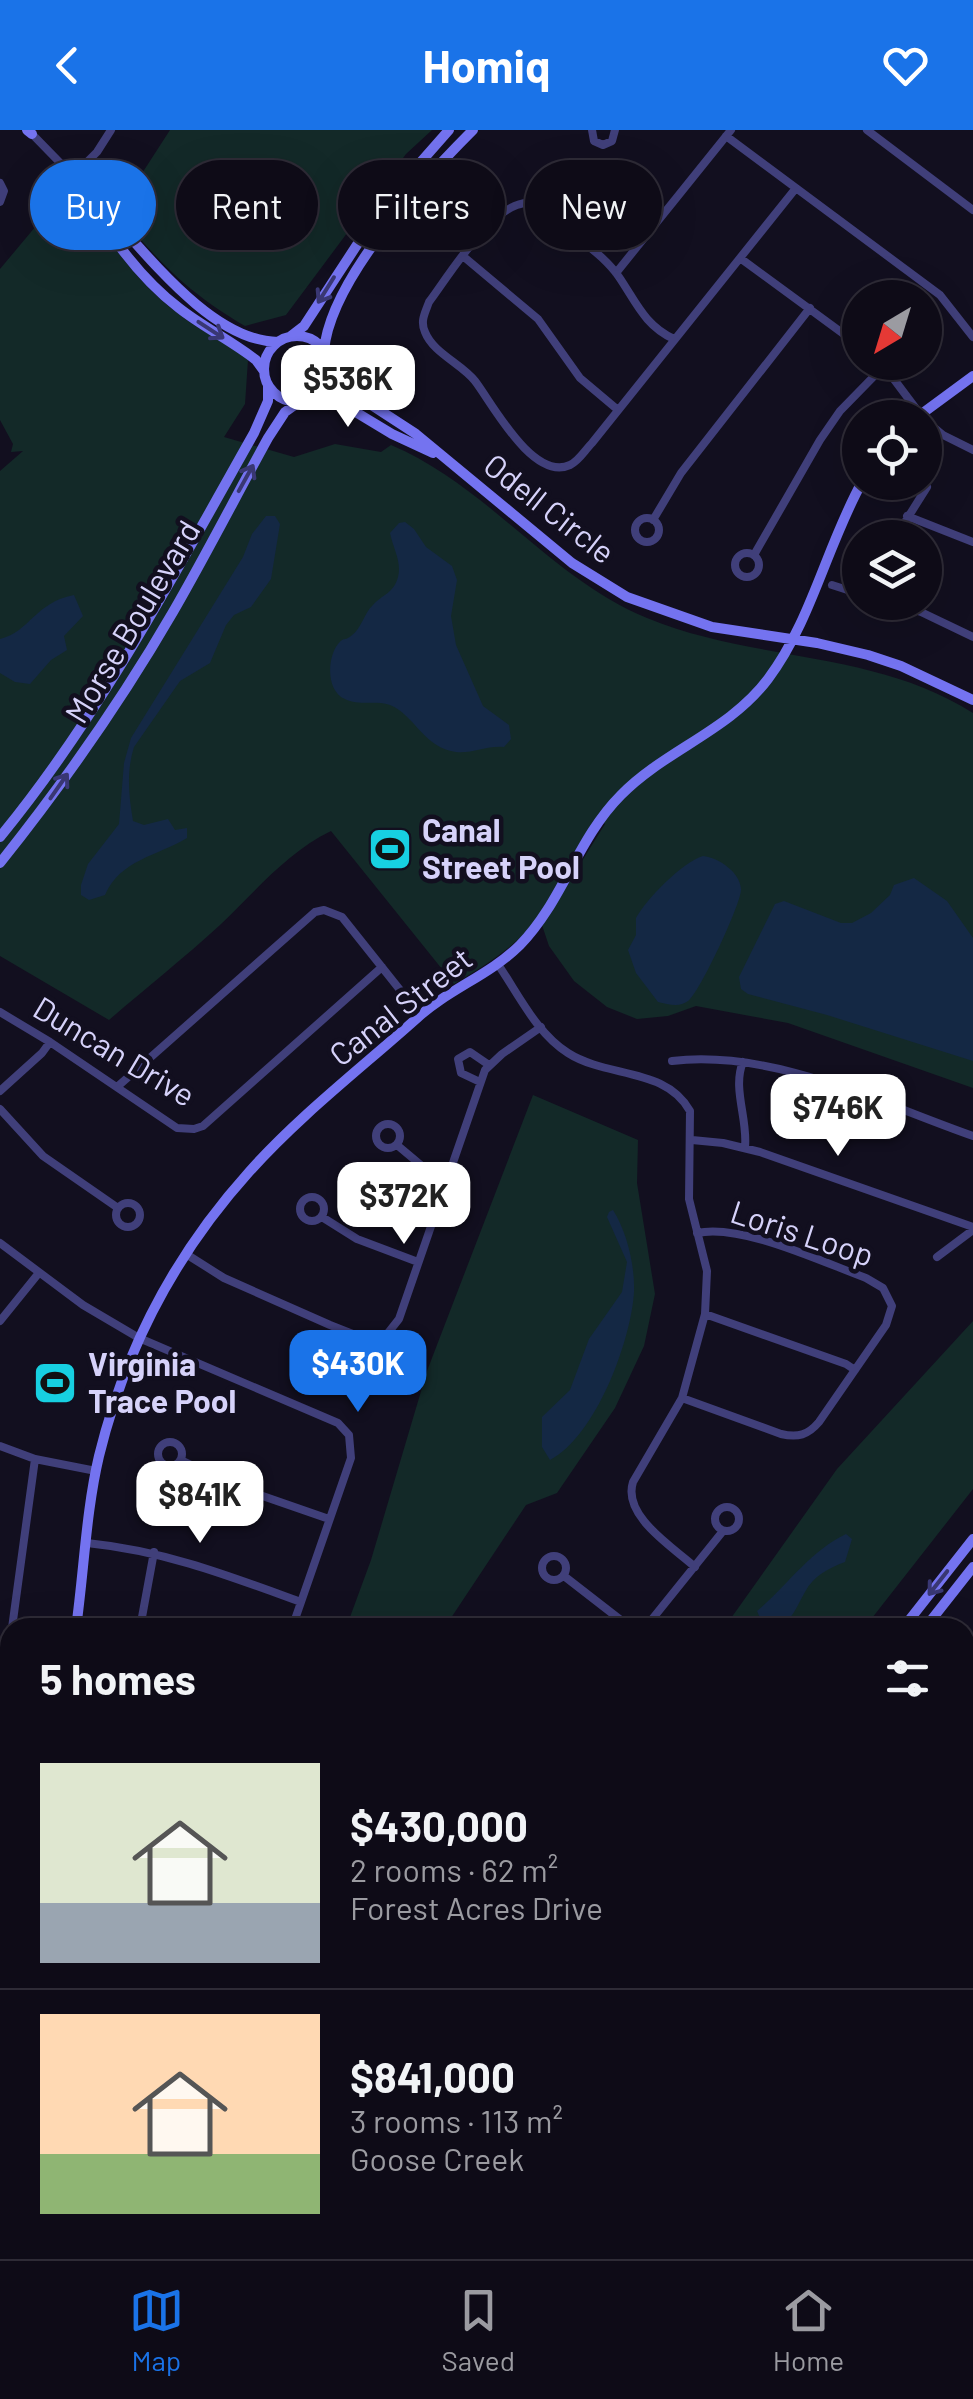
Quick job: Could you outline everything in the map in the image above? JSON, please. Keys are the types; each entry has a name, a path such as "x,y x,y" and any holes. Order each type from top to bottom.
{"street":[{"path":"90,160 112,130"},
{"path":"143,250 186,296 244,334 264,342 278,342 304,326 383,204 449,130"},
{"path":"278,342 265,360 268,386 282,398 299,402 313,398 327,382 326,356 332,319 358,272 430,173 473,130"},
{"path":"592,130 594,141 603,145 612,141 615,130"},
{"path":"867,130 973,210"},
{"path":"30,132 58,160"},
{"path":"616,273 729,133 940,295 973,337"},
{"path":"0,184 4,193 0,202"},
{"path":"674,339 657,331 640,313 616,273 545,210 528,202 518,202 496,214 429,302 422,318 423,330 431,342 475,381 514,437 546,463 566,467 574,463 618,410 796,188"},
{"path":"123,250 177,307 256,360 264,371"},
{"path":"464,257 538,319 580,378 618,410"},
{"path":"740,258 842,332"},
{"path":"654,520 681,473 810,308"},
{"path":"291,336 310,339 326,356"},
{"name":"Odell Circle","path":"326,356 339,383 416,434 572,564 627,597 712,628 792,639 901,666 973,700"},
{"path":"942,400 973,376"},
{"path":"754,556 820,440 868,380"},
{"name":"Morse Boulevard","path":"0,837 97,701 150,618 254,433 268,401 268,386"},
{"name":"Odell Circle","path":"313,398 338,402 408,443 440,456"},
{"name":"Morse Boulevard","path":"0,864 107,717 172,613 284,412 299,402"},
{"path":"942,434 973,450"},
{"name":"Canal Street","path":"77,1618 96,1470 119,1387 159,1298 186,1254 229,1196 271,1149 420,1014 518,947 545,916 590,832 618,798 656,764 734,714 766,682 792,639 852,500"},
{"path":"905,520 918,500"},
{"path":"907,516 973,542"},
{"path":"832,585 842,588"},
{"path":"938,620 973,637"},
{"path":"117,1087 315,912 324,910 342,917 420,1014"},
{"path":"497,963 556,1044 578,1058 669,1087 690,1111 688,1199 707,1271 705,1314 682,1398 632,1482 630,1493 638,1515 695,1567"},
{"name":"Duncan Drive","path":"0,1012 176,1128 194,1129 203,1126 382,967"},
{"path":"186,1254 224,1278 368,1340 384,1338 395,1327 480,1082 489,1065 541,1027"},
{"path":"0,1091 50,1042"},
{"path":"480,1082 461,1073 458,1059 470,1052 489,1065"},
{"path":"672,1061 712,1058 808,1078 973,1136"},
{"path":"743,1062 738,1080 746,1147"},
{"path":"0,1109 44,1156 118,1208"},
{"path":"692,1140 746,1147 973,1228"},
{"path":"397,1145 422,1166 449,1176"},
{"path":"322,1217 357,1239 418,1262"},
{"path":"937,1257 973,1228"},
{"name":"Loris Loop","path":"682,1398 781,1434 800,1436 820,1422 890,1316 890,1296 866,1278 747,1236 716,1230 697,1233"},
{"path":"0,1242 38,1274 139,1338 344,1428 352,1450 295,1618"},
{"path":"0,1320 38,1274"},
{"path":"705,1314 855,1370"},
{"path":"0,1446 35,1459 96,1470"},
{"path":"0,1614 14,1617 35,1459"},
{"path":"181,1460 234,1486 329,1519"},
{"path":"653,1618 723,1530"},
{"path":"911,1618 973,1539"},
{"path":"87,1543 154,1552 301,1602"},
{"path":"142,1618 154,1552"},
{"path":"933,1618 973,1566"},
{"path":"564,1576 619,1618"}],"green space":[{"path":"170,130 432,130 402,160 338,160 338,245 286,315 245,326 207,301 150,250 156,250 156,160 151,160"},
{"path":"30,233 30,250 117,250 160,299 248,360 245,404 224,437 294,457 335,444 381,452 391,445 458,484 580,580 647,618 729,643 896,678 973,713 973,1088 788,1023 696,1006 668,1016 637,1019 607,1007 574,981 549,946 542,925 605,824 598,816 525,933 454,984 331,831 285,862 206,937 109,1020 0,956 0,471 23,451 11,452 13,444 0,420 0,269"},
{"path":"533,1095 638,1140 637,1183 655,1294 644,1346 615,1408 557,1493 526,1505 451,1618 350,1618 371,1560 427,1371"},
{"path":"973,1321 973,1489 872,1618 731,1618 837,1469"}],"water":[{"path":"266,516 275,516 280,524 271,579 251,607 234,615 226,625 210,663 180,681 131,756 133,821 144,825 168,819 175,830 187,828 187,838 130,866 105,895 89,900 81,895 81,885 88,864 119,824 124,763 131,738"},
{"path":"405,522 426,547 452,566 457,580 451,616 456,645 483,706 509,725 511,739 504,747 451,751 433,742 390,705 350,701 334,689 330,665 334,650 355,633 370,608 396,582 399,566 390,533"},
{"path":"74,595 83,616 64,636 67,650 51,660 30,684 15,682 0,673 0,639 19,630 50,604"},
{"path":"703,856 722,863 740,883 735,911 688,1001 673,1005 658,1002 636,973 628,950 636,935 636,918 665,883"},
{"path":"914,878 947,901 973,938 973,1061 741,989 739,977 775,904 784,901 841,923 852,923 871,913 890,895 894,885"},
{"path":"613,1210 626,1239 633,1271 634,1292 626,1336 596,1409 567,1448 550,1460 542,1447 542,1417 570,1390 589,1339 622,1292 627,1262 607,1217"},
{"path":"846,1534 852,1539 845,1562 812,1581 789,1618 760,1618 757,1611 833,1541"}],"place":[{"name":"Canal Street Pool","path":"390,849"},
{"name":"Virginia Trace Pool","path":"55,1383"}]}
